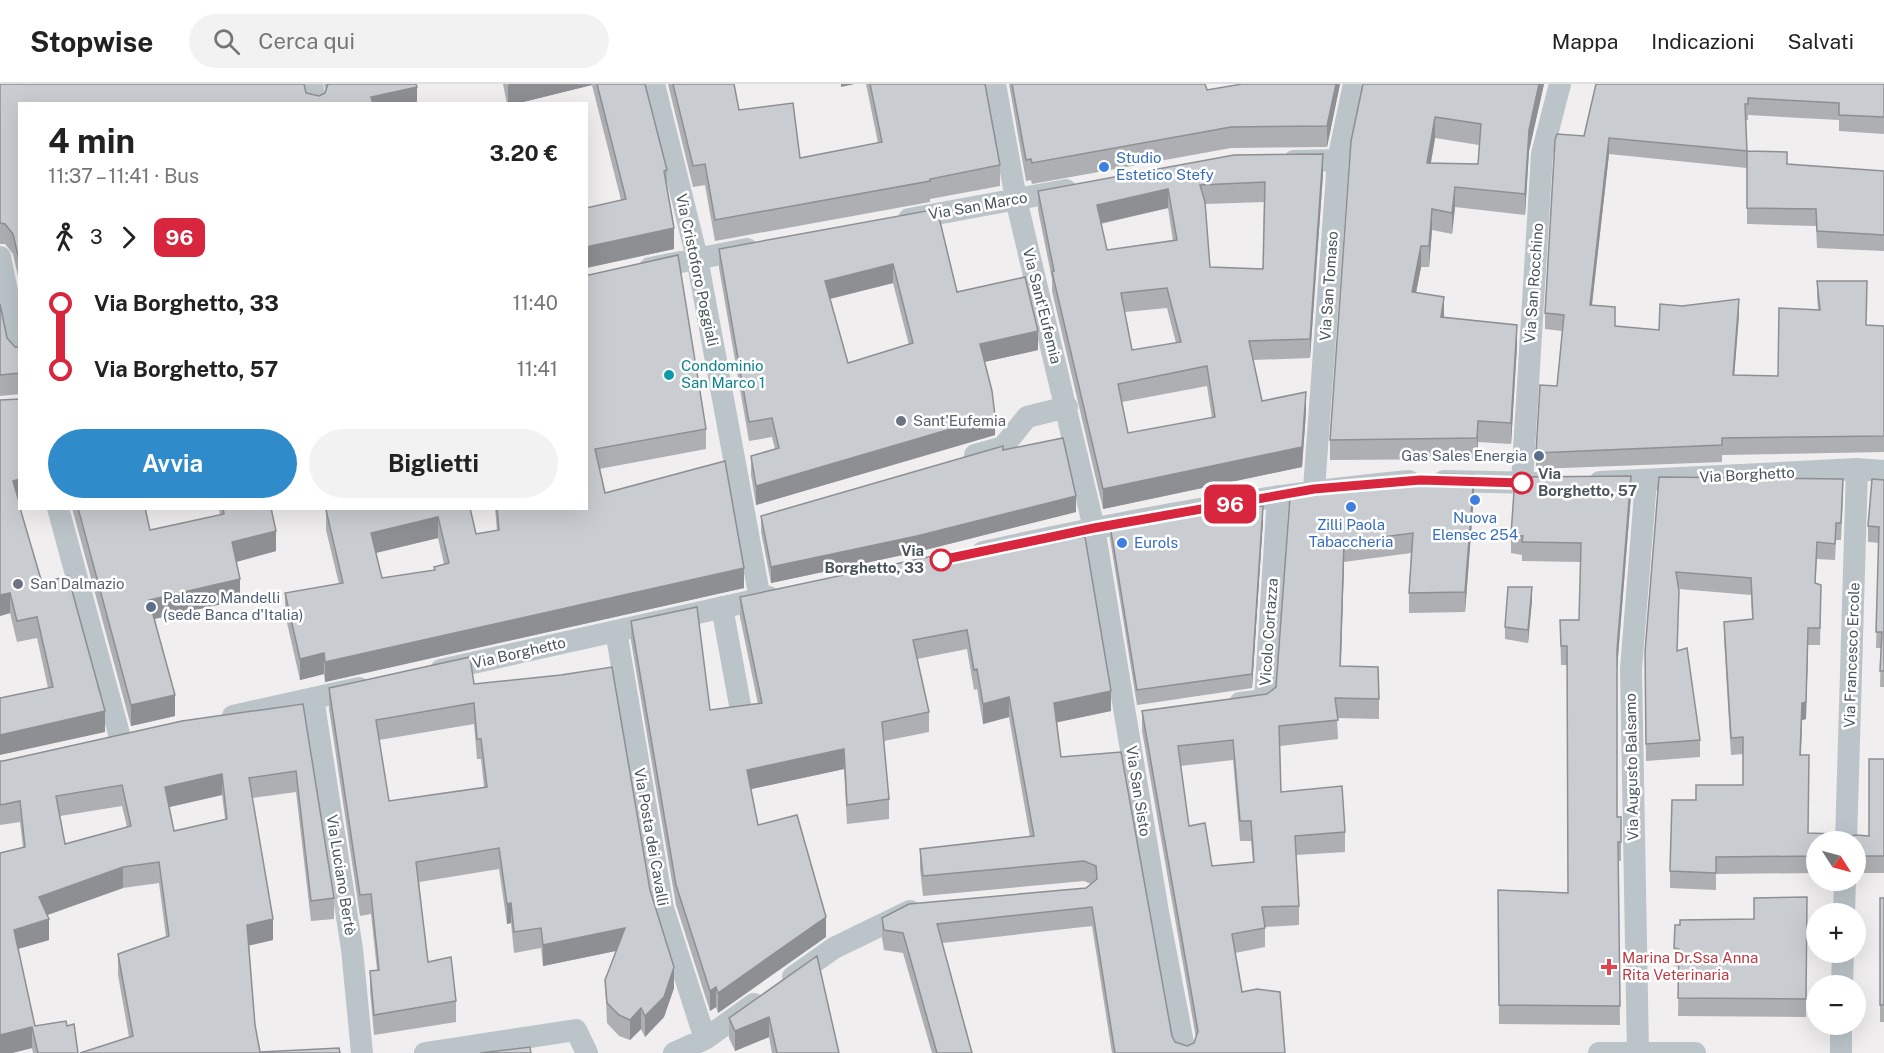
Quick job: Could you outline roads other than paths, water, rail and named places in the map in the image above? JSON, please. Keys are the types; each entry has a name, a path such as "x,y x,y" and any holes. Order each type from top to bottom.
{"street":[{"path":"312,84 316,102"},
{"name":"Via Cristoforo Poggiali","path":"654,84 697,258 760,599"},
{"name":"Via Sant'Eufemia","path":"995,84 1016,199 1094,528"},
{"name":"Via San Tomaso","path":"1314,489 1338,160 1354,84"},
{"name":"Via San Rocchino","path":"1522,483 1542,154 1560,84"},
{"path":"1268,161 1338,160"},
{"name":"Via San Marco","path":"891,222 1084,187"},
{"path":"631,273 765,246"},
{"path":"0,256 18,345"},
{"path":"958,460 1003,447 1027,417 1067,407"},
{"name":"Via Borghetto","path":"967,555 1094,528 1314,489 1420,480 1522,483 1646,481 1857,469 1884,471"},
{"name":"Via Francesco Ercole","path":"1846,831 1857,469"},
{"name":"Via Augusto Balsamo","path":"1638,1052 1631,669 1646,481"},
{"name":"Vicolo Cortazza","path":"1218,706 1264,700 1278,495"},
{"path":"59,510 121,741"},
{"path":"746,522 768,515"},
{"name":"Via San Sisto","path":"1094,528 1153,886 1185,1053"},
{"name":"Via Borghetto","path":"418,675 795,592"},
{"path":"722,607 740,705"},
{"name":"Via Posta dei Cavalli","path":"616,631 663,908 705,1039"},
{"path":"212,721 383,683"},
{"name":"Via Luciano Bertè","path":"313,698 352,949 362,1053"},
{"path":"1126,720 1149,717"},
{"path":"99,746 144,736"},
{"path":"674,1053 705,1039 844,943 905,911 928,909"},
{"path":"425,1053 576,1030 587,1053"},
{"path":"1840,1053 1841,1035"},
{"path":"1599,1053 1695,1053"}],"place":[{"name":"Studio Estetico Stefy","path":"1104,167"},
{"name":"Condominio San Marco 1","path":"669,375"},
{"name":"Sant'Eufemia","path":"901,421"},
{"name":"Gas Sales Energia","path":"1539,456"},
{"name":"Via Borghetto, 57","path":"1522,483"},
{"name":"Nuova Elensec 254","path":"1475,500"},
{"name":"Zilli Paola Tabaccheria","path":"1351,507"},
{"name":"Eurols","path":"1122,543"},
{"name":"Via Borghetto, 33","path":"941,560"},
{"name":"San Dalmazio","path":"18,584"},
{"name":"Palazzo Mandelli (sede Banca d'Italia)","path":"151,607"},
{"name":"Marina Dr.Ssa Anna Rita Veterinaria","path":"1609,967"}]}
